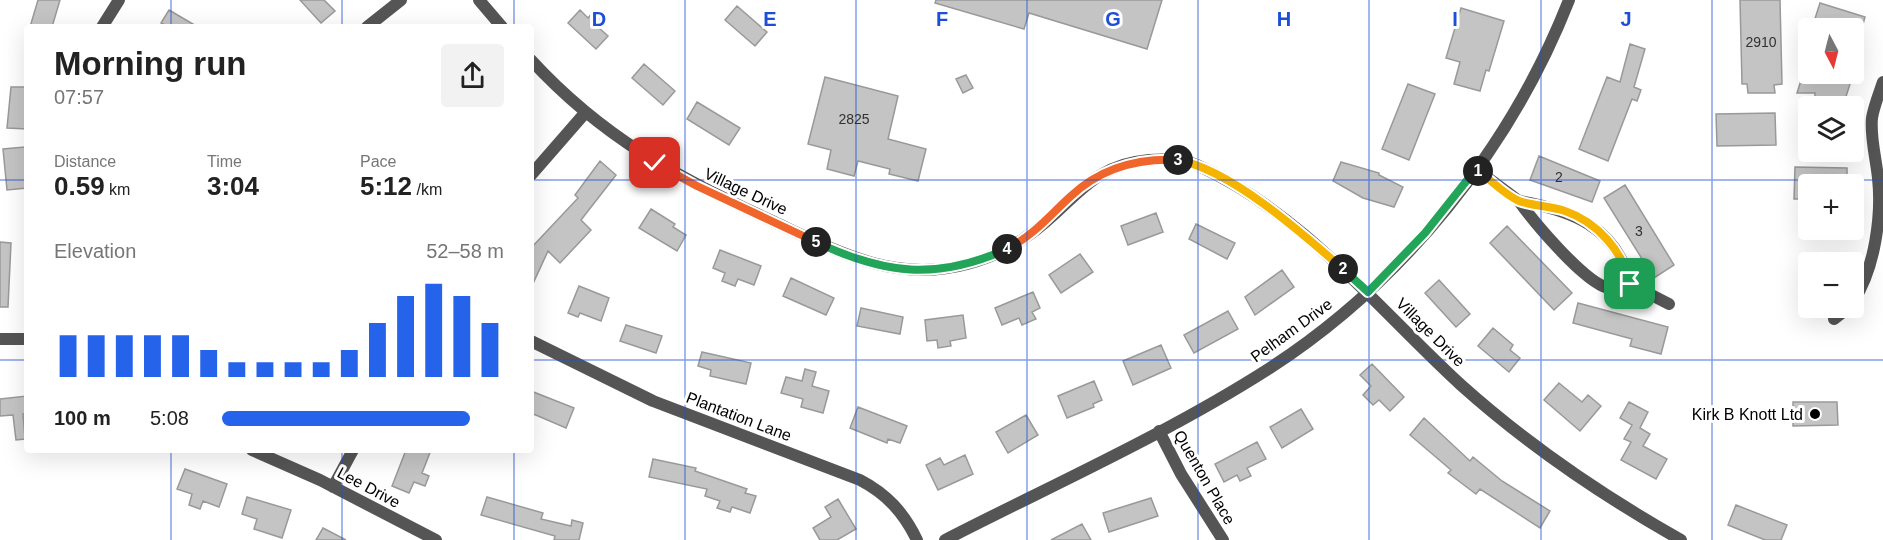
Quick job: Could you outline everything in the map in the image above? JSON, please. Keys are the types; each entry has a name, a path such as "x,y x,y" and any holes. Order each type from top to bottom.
{"street":[{"path":"104,24 119,0"},
{"path":"371,24 401,0"},
{"path":"479,0 499,24"},
{"name":"Pelham Drive","path":"945,540 1159,431 1271,367 1368,292 1425,233 1497,141 1530,85 1569,0"},
{"name":"Village Drive","path":"534,63 585,113 646,157 697,186 851,258 894,269 939,270 992,256 1032,234 1089,182 1124,165 1161,159 1193,163 1262,203 1315,244 1368,292 1420,346 1511,427 1566,468 1676,539"},
{"path":"1864,278 1872,252 1878,211 1879,184 1872,119 1883,82"},
{"path":"534,172 585,113"},
{"path":"1476,169 1519,201 1547,238 1601,285 1615,289 1630,284"},
{"path":"1519,201 1565,211 1584,219 1610,244 1623,262 1630,284 1669,304"},
{"path":"0,339 24,339"},
{"name":"Plantation Lane","path":"534,342 653,401 860,480 883,494 897,507 917,540"},
{"name":"Quenton Place","path":"1159,431 1197,501 1222,540"},
{"name":"Lee Drive","path":"259,453 333,487 436,540"},
{"path":"333,487 351,453"}],"building":[{"path":"38,0 60,0 53,24 31,24"},
{"path":"300,0 324,0 335,11 321,23"},
{"path":"936,0 1162,0 1147,49 1029,13 1024,29 935,3"},
{"path":"1740,0 1780,0 1782,84 1774,85 1775,93 1748,93 1747,84 1742,84"},
{"path":"1820,3 1865,17 1864,21 1864,18 1815,18"},
{"path":"737,6 767,32 755,46 725,20"},
{"path":"1461,8 1504,21 1489,71 1486,70 1480,91 1454,84 1460,62 1446,58"},
{"path":"169,10 193,24 163,24 161,23"},
{"path":"580,10 588,18 592,13 603,22 598,27 608,36 596,49 568,23"},
{"path":"1630,44 1645,49 1634,87 1641,90 1637,101 1632,99 1608,161 1579,149 1607,77 1620,82"},
{"path":"644,64 675,91 663,105 632,78"},
{"path":"966,75 973,88 963,93 956,79"},
{"path":"825,77 898,96 888,139 926,149 918,181 889,174 890,169 858,161 854,176 827,169 831,150 808,144"},
{"path":"1408,84 1435,94 1409,160 1382,149"},
{"path":"1800,84 1850,84 1846,96 1815,96 1815,93 1797,93"},
{"path":"11,87 24,87 24,129 7,128"},
{"path":"697,102 740,128 729,145 687,119"},
{"path":"1775,113 1776,145 1717,146 1716,114"},
{"path":"24,147 24,188 7,190 3,149"},
{"path":"1539,156 1600,181 1592,202 1530,180"},
{"path":"600,161 616,175 581,220 591,230 560,263 548,251 534,281 534,245 578,198 575,195"},
{"path":"1341,162 1379,173 1403,187 1394,207 1363,198 1333,181"},
{"path":"1795,167 1847,168 1847,174 1798,174 1798,199 1794,199"},
{"path":"1625,185 1674,265 1654,278 1604,198"},
{"path":"651,209 675,224 673,227 686,235 677,251 639,228"},
{"path":"1156,213 1163,232 1128,245 1121,226"},
{"path":"1196,224 1235,243 1227,259 1189,239"},
{"path":"1507,226 1572,293 1554,310 1490,243"},
{"path":"0,242 11,243 8,307 0,307"},
{"path":"720,250 761,266 754,285 738,279 735,286 722,281 725,273 713,268"},
{"path":"1080,254 1093,272 1061,293 1049,275"},
{"path":"1282,270 1294,287 1255,315 1245,297"},
{"path":"791,278 834,298 826,315 783,296"},
{"path":"1439,280 1470,314 1456,327 1425,293"},
{"path":"579,286 609,298 601,321 580,313 578,317 568,313"},
{"path":"1033,292 1040,308 1032,312 1036,319 1022,325 1019,318 1002,325 995,308"},
{"path":"1578,303 1668,327 1661,354 1630,346 1632,339 1573,323"},
{"path":"861,308 903,317 900,334 857,326"},
{"path":"1228,311 1238,329 1194,353 1184,335"},
{"path":"963,315 966,338 950,341 951,346 938,348 937,340 927,341 925,320"},
{"path":"626,325 662,336 656,353 620,341"},
{"path":"1493,328 1513,345 1510,350 1520,358 1509,372 1478,346"},
{"path":"1161,345 1171,368 1133,385 1123,361"},
{"path":"702,352 751,363 746,384 710,376 711,370 698,366"},
{"path":"1372,364 1404,397 1390,411 1379,400 1373,405 1363,395 1371,386 1360,375"},
{"path":"805,369 816,372 812,386 829,391 823,413 801,407 803,399 781,393 786,377 802,381"},
{"path":"1094,381 1102,400 1093,404 1094,407 1067,418 1058,396"},
{"path":"1559,383 1582,402 1588,395 1601,406 1580,431 1544,400"},
{"path":"534,392 574,408 566,428 534,414"},
{"path":"24,396 24,439 16,440 13,415 0,416 0,399"},
{"path":"1629,402 1648,412 1640,428 1650,434 1643,446 1667,459 1656,479 1621,460 1631,442 1624,439 1632,425 1620,418"},
{"name":"Kirk B Knott Ltd","path":"1793,402 1837,402 1838,425 1793,426"},
{"path":"858,407 907,426 900,443 888,439 887,443 850,428"},
{"path":"1301,409 1313,429 1282,448 1270,427"},
{"path":"1026,415 1038,435 1008,453 996,432"},
{"path":"1424,418 1470,461 1473,457 1502,481 1550,511 1540,528 1480,489 1476,494 1448,473 1451,470 1410,435"},
{"path":"1257,442 1266,459 1247,468 1251,476 1240,481 1237,475 1224,482 1215,464"},
{"path":"405,453 430,453 422,473 429,476 425,486 414,482 409,493 392,486"},
{"path":"965,455 973,474 938,490 926,465 940,458 944,465"},
{"path":"653,459 696,468 695,471 747,489 745,493 756,496 750,513 732,507 730,512 717,508 720,501 705,496 707,489 649,477"},
{"path":"185,469 227,484 219,507 203,501 200,509 189,505 192,494 177,489"},
{"path":"247,497 291,510 282,538 254,529 257,519 242,514"},
{"path":"487,497 543,513 541,519 571,526 572,520 583,523 579,540 554,540 555,536 481,515"},
{"path":"1151,498 1158,516 1109,532 1103,513"},
{"path":"838,499 856,529 837,540 820,540 813,528 831,517 825,507"},
{"path":"1736,505 1787,525 1781,540 1765,540 1728,525"},
{"path":"1082,524 1091,540 1051,540"},
{"path":"323,528 346,540 316,540"}],"place":[{"name":"Kirk B Knott Ltd","path":"1815,414"}],"route":[{"path":"655,163 697,186 851,258 894,269 918,271 966,265 1011,247 1032,234 1051,218 1071,196 1108,171 1140,161 1178,160 1193,163 1262,203 1315,244 1368,292 1425,233 1476,169 1519,201 1544,205 1584,219 1610,244 1623,262 1630,284"}]}
